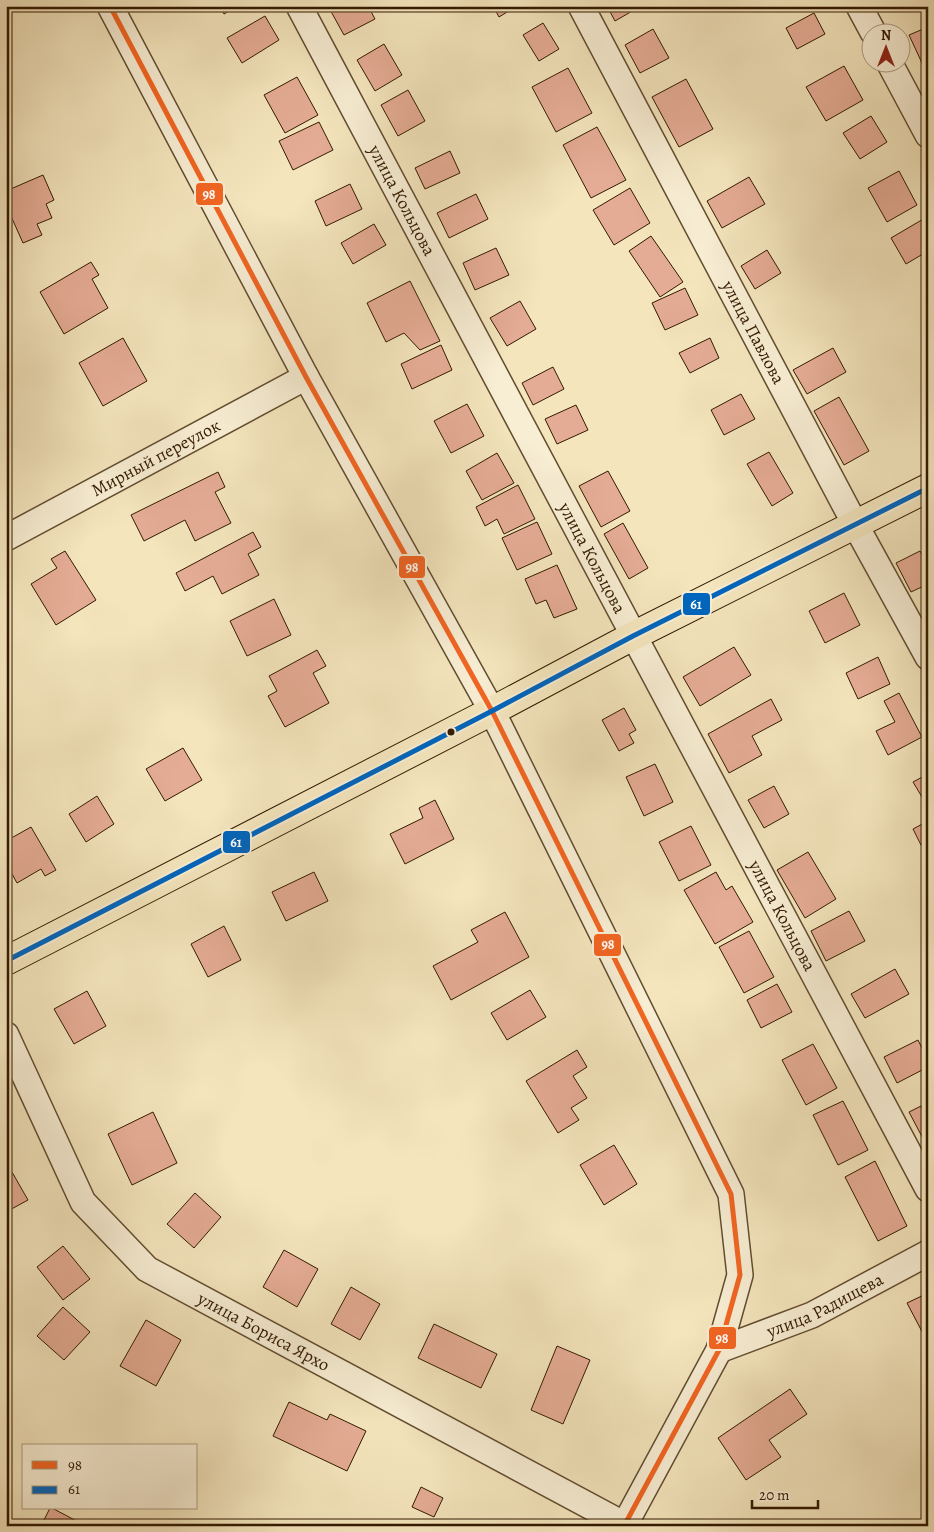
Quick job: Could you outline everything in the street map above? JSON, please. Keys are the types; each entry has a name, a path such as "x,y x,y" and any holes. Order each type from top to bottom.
{"main road":[{"path":"6,961 492,711 633,636 856,526 928,488"}],"street":[{"path":"110,6 306,377 492,711 731,1194 740,1275 719,1350 625,1525"},
{"name":"улица Кольцова","path":"299,6 928,1189"},
{"name":"улица Павлова","path":"581,6 856,526 928,657"},
{"path":"859,6 868,22"},
{"path":"894,72 928,135"},
{"name":"Мирный переулок","path":"6,538 306,377"},
{"name":"улица Бориса Ярхо","path":"6,1035 83,1202 147,1269 625,1525"},
{"name":"улица Радищева","path":"719,1350 812,1315 928,1253"}],"building":[{"path":"219,6 238,6 224,14"},
{"path":"328,6 368,6 375,19 344,35"},
{"path":"493,6 517,6 499,17"},
{"path":"607,6 641,6 615,21"},
{"path":"814,13 825,34 797,49 786,28"},
{"path":"265,16 279,40 242,63 227,38"},
{"path":"543,23 559,49 539,61 523,35"},
{"path":"928,27 928,76 912,41 912,34"},
{"path":"653,29 669,58 640,73 625,45"},
{"path":"384,44 402,75 375,91 357,60"},
{"path":"844,66 863,100 826,121 806,87"},
{"path":"568,68 592,113 556,132 532,87"},
{"path":"297,77 318,115 285,133 264,95"},
{"path":"686,79 713,129 679,147 652,97"},
{"path":"408,90 425,121 398,136 381,105"},
{"path":"871,116 887,142 860,159 843,133"},
{"path":"319,122 333,150 293,170 279,141"},
{"path":"597,127 626,180 591,198 563,145"},
{"path":"450,151 460,173 425,189 415,168"},
{"path":"899,171 917,205 887,222 868,188"},
{"path":"43,175 54,200 46,204 52,218 37,224 42,235 23,243 6,205 6,191"},
{"path":"749,177 765,204 722,228 707,201"},
{"path":"350,184 362,209 326,226 315,201"},
{"path":"630,188 650,223 614,245 593,210"},
{"path":"476,194 488,219 449,238 437,213"},
{"path":"925,218 928,223 928,251 906,264 891,238"},
{"path":"374,224 386,245 353,264 341,243"},
{"path":"651,236 683,282 660,297 629,251"},
{"path":"496,248 509,275 475,290 463,263"},
{"path":"767,250 781,273 755,289 741,266"},
{"path":"91,262 99,275 92,279 108,308 64,334 40,292"},
{"path":"410,281 440,341 420,350 404,333 386,342 367,303"},
{"path":"685,288 698,315 665,330 652,303"},
{"path":"520,301 536,329 507,346 490,318"},
{"path":"123,338 147,381 103,406 79,363"},
{"path":"710,338 719,358 690,373 679,353"},
{"path":"441,345 452,370 412,389 401,364"},
{"path":"833,348 846,372 807,394 793,370"},
{"path":"553,367 564,389 533,405 522,383"},
{"path":"741,394 755,419 724,435 711,410"},
{"path":"839,397 869,451 844,465 814,411"},
{"path":"467,404 484,436 451,453 434,421"},
{"path":"576,405 588,430 557,444 545,419"},
{"path":"769,452 793,493 772,506 747,464"},
{"path":"497,453 514,483 482,500 466,471"},
{"path":"608,471 630,511 601,527 579,486"},
{"path":"218,472 225,487 215,492 231,523 195,541 185,520 144,541 131,515"},
{"path":"518,485 535,519 504,534 497,519 485,526 476,507"},
{"path":"537,522 552,554 517,570 502,538"},
{"path":"623,523 648,568 629,579 604,534"},
{"path":"253,532 261,547 248,554 259,575 222,594 213,576 185,591 176,573"},
{"path":"65,551 96,600 56,625 31,584 57,568 51,559"},
{"path":"920,551 928,565 928,584 911,592 896,563"},
{"path":"557,565 577,609 554,618 546,600 536,604 525,579"},
{"path":"844,593 860,625 825,643 809,611"},
{"path":"274,599 291,635 247,656 230,621"},
{"path":"734,647 751,675 700,706 683,677"},
{"path":"317,650 326,666 313,673 329,703 285,727 268,696 277,691 269,676"},
{"path":"878,657 890,684 858,699 846,673"},
{"path":"899,693 922,737 888,755 876,731 895,722 884,701"},
{"path":"771,699 782,720 752,736 762,755 729,773 708,734"},
{"path":"624,708 636,730 629,734 634,743 619,751 602,720"},
{"path":"183,748 202,780 165,801 146,769"},
{"path":"655,764 673,802 644,816 626,777"},
{"path":"928,774 928,807 913,782"},
{"path":"774,786 789,814 764,828 748,800"},
{"path":"97,796 114,824 86,842 69,814"},
{"path":"435,800 454,839 405,864 390,834 423,818 419,808"},
{"path":"928,821 928,842 921,845 913,829"},
{"path":"691,826 711,865 679,881 659,842"},
{"path":"31,827 56,870 45,876 41,869 17,883 6,863 6,841"},
{"path":"808,852 836,899 805,918 777,870"},
{"path":"314,872 328,901 286,921 272,892"},
{"path":"716,872 726,890 732,886 753,922 715,944 684,890"},
{"path":"849,911 865,941 826,961 811,931"},
{"path":"505,912 529,957 451,1000 433,966 478,942 471,930"},
{"path":"224,926 241,960 208,977 191,944"},
{"path":"749,931 774,977 744,993 719,947"},
{"path":"895,969 909,994 865,1018 851,994"},
{"path":"777,984 792,1012 761,1028 747,1000"},
{"path":"530,990 546,1017 507,1040 491,1013"},
{"path":"87,991 106,1026 74,1044 54,1009"},
{"path":"918,1040 928,1060 928,1067 897,1083 884,1057"},
{"path":"813,1044 837,1088 806,1105 782,1060"},
{"path":"577,1050 587,1067 573,1076 587,1098 571,1108 579,1120 558,1133 526,1081"},
{"path":"843,1101 868,1150 838,1165 813,1115"},
{"path":"921,1106 928,1118 928,1148 909,1112"},
{"path":"153,1112 177,1163 132,1185 108,1134"},
{"path":"614,1145 637,1184 604,1205 580,1165"},
{"path":"875,1161 907,1226 878,1241 845,1177"},
{"path":"12,1172 28,1200 6,1212 6,1175"},
{"path":"195,1193 221,1217 194,1248 167,1224"},
{"path":"63,1246 90,1279 63,1300 37,1267"},
{"path":"284,1250 318,1269 297,1307 263,1287"},
{"path":"351,1287 380,1304 360,1340 331,1324"},
{"path":"928,1293 928,1343 907,1303"},
{"path":"63,1307 90,1332 64,1360 37,1336"},
{"path":"146,1320 181,1340 156,1386 120,1366"},
{"path":"434,1324 497,1354 481,1388 418,1358"},
{"path":"557,1346 590,1360 563,1424 531,1410"},
{"path":"790,1389 807,1414 769,1440 781,1457 746,1480 718,1438"},
{"path":"289,1402 327,1420 330,1414 366,1431 347,1471 273,1436"},
{"path":"421,1487 443,1498 434,1517 412,1507"},
{"path":"49,1510 56,1510 86,1526 41,1526"}],"transit line":[{"name":"98","path":"110,6 306,377 492,711 731,1194 740,1275 719,1350 624,1526"},
{"name":"61","path":"6,961 492,711 633,636 928,488"}]}
